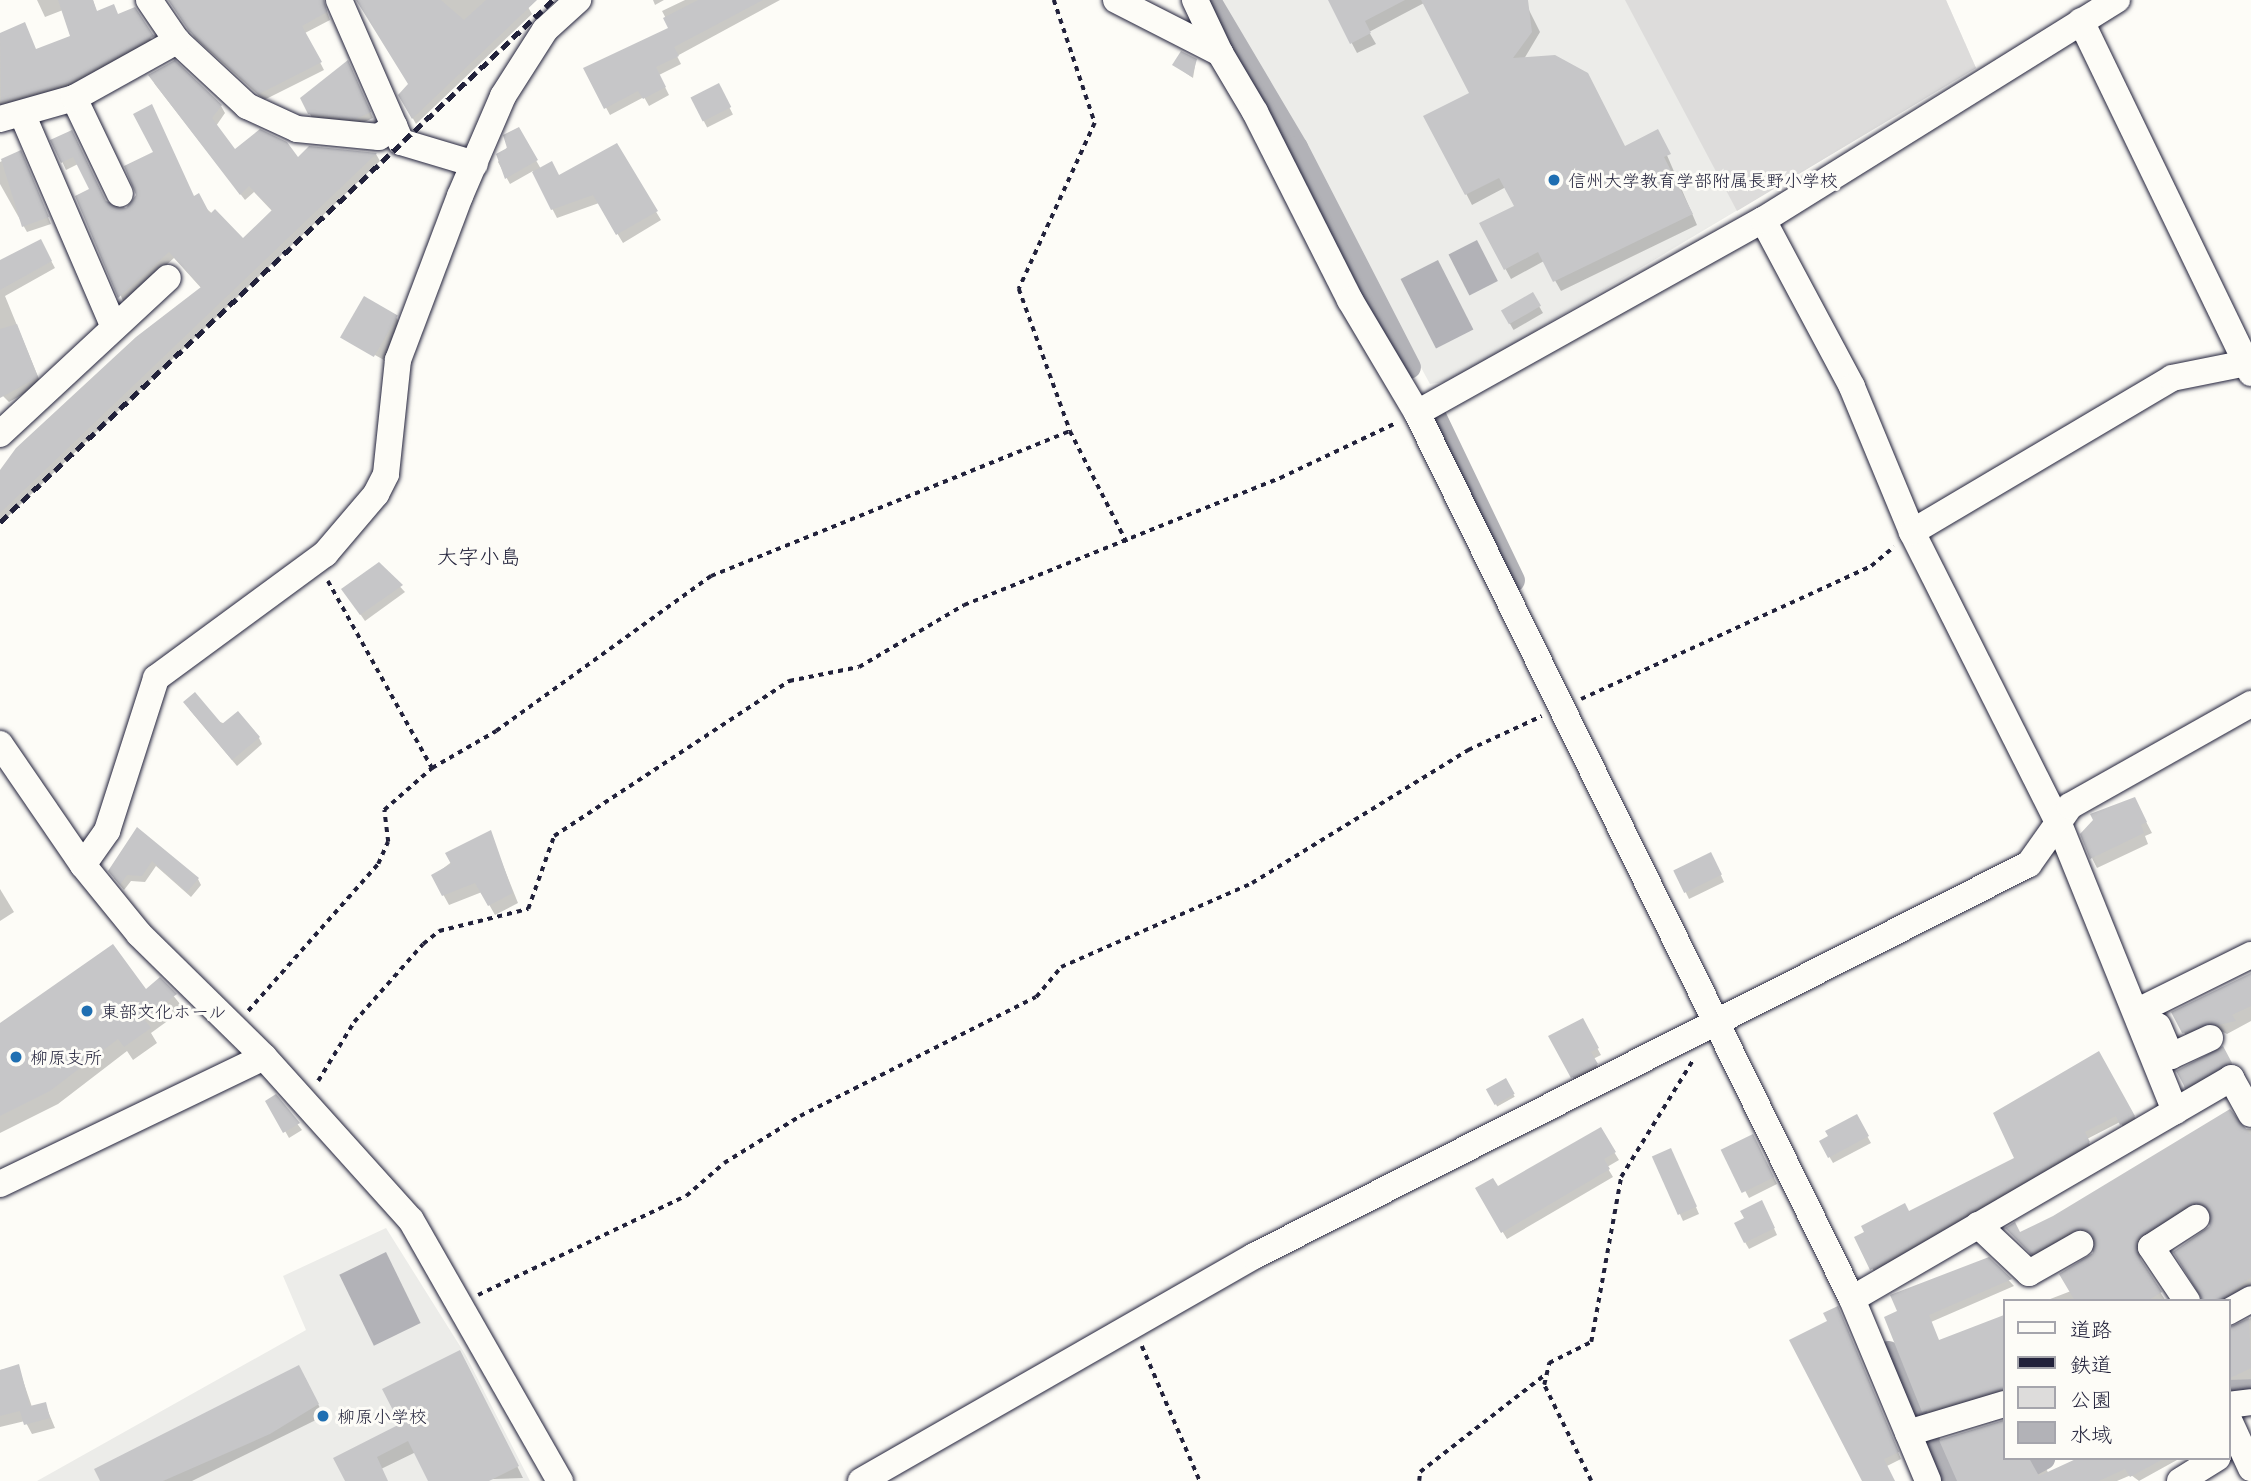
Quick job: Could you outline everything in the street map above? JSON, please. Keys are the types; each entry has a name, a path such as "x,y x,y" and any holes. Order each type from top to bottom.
{"street":[{"path":"149,0 177,41 247,106 297,129 379,137 394,126"},
{"path":"339,0 401,142 475,164"},
{"path":"83,865 107,831 156,678 316,560 356,520 386,474 398,360 475,164 503,96 545,30 578,0"},
{"path":"1116,0 1220,53"},
{"path":"1195,0 1220,53 1417,413 1559,708 1852,1299 1928,1481"},
{"path":"1417,413 1763,220 2117,0"},
{"path":"1912,532 2172,378 2250,367 2081,21"},
{"path":"114,327 12,118 74,98 177,41"},
{"path":"74,98 120,194"},
{"path":"1763,220 1852,387 1912,532 2059,824 2142,1009 2175,1111"},
{"path":"0,434 168,278"},
{"path":"861,1481 1137,1320 1445,1164 1611,1070 1716,1025 2029,864 2070,806 2251,704"},
{"path":"0,744 83,865 139,934 264,1056 411,1220 560,1481"},
{"path":"2142,1009 2251,956"},
{"path":"2142,1009 2171,1056 2210,1038"},
{"path":"0,1184 264,1056"},
{"path":"1852,1299 2241,1073 2251,1114"},
{"path":"2186,1299 2151,1247 2196,1218"},
{"path":"1978,1225 2029,1273 2080,1244"},
{"path":"2230,1310 2251,1298"},
{"path":"2230,1405 2251,1402"},
{"path":"1908,1433 2002,1405"},
{"path":"2230,1452 2251,1468"},
{"path":"2180,1481 2214,1460"}],"path":[{"path":"1054,0 1095,123 1019,289 1070,431 1127,542"},
{"path":"305,1101 354,1022 423,944 439,931 528,909 554,836 660,762 789,681 859,667 964,605 1127,542 1417,413"},
{"path":"233,1026 378,864 388,842 384,810 432,768 496,731 711,576 802,534 1070,431"},
{"path":"459,1304 592,1236 686,1196 724,1163 800,1116 1036,997 1061,967 1252,883 1468,750 1871,566 1912,532"},
{"path":"316,560 432,768"},
{"path":"1591,1481 1544,1385 1549,1363 1591,1342 1621,1177 1716,1025"},
{"path":"1137,1320 1145,1365 1200,1481"},
{"path":"1419,1481 1420,1472 1546,1374"}],"shaded area":[{"name":"信州大学教育学部附属長野小学校","path":"1221,0 1946,0 1976,68 1451,381 1430,384"},
{"name":"柳原小学校","path":"386,1228 465,1354 530,1481 37,1481 306,1330 283,1276"}],"green space":[{"path":"1625,0 1946,0 1976,68 1737,211"}],"water":[{"path":"1477,240 1498,281 1469,296 1448,255"},
{"path":"1438,260 1473,329 1436,349 1401,279"},
{"path":"386,1252 421,1323 374,1346 339,1275"}],"building":[{"path":"58,0 93,0 97,11 114,4 118,14 135,7 154,36 68,83 1,102 0,33 25,22 36,49 70,36"},
{"path":"168,0 324,0 327,12 302,26 322,62 259,94 189,31"},
{"path":"356,0 441,0 464,20 486,0 537,0 412,119 398,95 408,84"},
{"path":"698,0 763,0 674,47 679,56 656,67 666,87 643,99 638,91 604,109 583,68 668,28 663,18"},
{"path":"1328,0 1405,0 1365,21 1371,33 1350,44"},
{"path":"1421,0 1528,0 1532,32 1513,58 1555,55 1588,73 1625,146 1658,129 1671,154 1664,157 1693,214 1553,282 1538,252 1504,270 1479,223 1514,206 1499,178 1465,195 1423,116 1469,93"},
{"path":"1181,51 1197,59 1192,77 1172,65"},
{"path":"175,60 222,105 212,118 235,149 260,129 287,142 298,157 309,146 377,153 0,513 0,470 16,448 136,337 201,287 169,252 118,298 75,196 89,189 73,157 61,163 50,140 72,130 106,201 126,208 136,195 124,166 153,152 133,114 152,104 194,196 199,193 210,214 215,209 243,238 272,210 249,186 240,195 148,75"},
{"path":"348,60 371,112 356,119 308,114 300,98"},
{"path":"719,83 731,107 703,122 690,98"},
{"path":"519,127 538,160 505,179 496,154 507,148 503,135"},
{"path":"617,143 658,211 616,235 593,195 551,210 532,172 552,161 559,175"},
{"path":"21,150 49,217 22,227 1,159"},
{"path":"41,239 52,261 0,290 0,260"},
{"path":"1533,292 1541,306 1509,324 1501,310"},
{"path":"364,296 398,316 374,357 340,338"},
{"path":"17,324 38,377 0,398 0,329"},
{"path":"379,562 403,585 360,615 341,589"},
{"path":"195,692 222,724 238,711 260,737 232,760 183,702"},
{"path":"2135,797 2147,822 2141,825 2144,833 2090,859 2080,834 2093,820 2090,814"},
{"path":"137,827 199,878 187,892 152,861 142,876 127,875 120,885 108,871"},
{"path":"491,830 513,893 488,906 475,883 442,896 431,875 451,864 445,853"},
{"path":"1711,852 1722,874 1684,893 1673,870"},
{"name":"東部文化ホール","path":"113,944 146,989 160,977 177,994 144,1019 151,1028 124,1047 118,1039 50,1091 0,1116 0,1023"},
{"path":"2251,973 2251,1006 2232,1015 2236,1021 2182,1033 2171,1012"},
{"path":"1583,1018 1599,1048 1591,1052 1598,1064 1571,1078 1548,1036"},
{"path":"2223,1046 2232,1063 2185,1088 2176,1071"},
{"path":"2099,1051 2135,1116 2120,1125 2116,1116 2085,1132 2090,1142 1870,1270 1854,1237 1864,1232 1861,1226 1905,1203 1909,1211 2014,1158 1993,1113"},
{"path":"1506,1078 1515,1094 1495,1105 1486,1089"},
{"path":"276,1094 300,1123 283,1133 265,1101"},
{"path":"2230,1109 2251,1135 2251,1277 2221,1299 2202,1299 2173,1252 2210,1226 2203,1204 2187,1205 2137,1239 2138,1255 2162,1292 2150,1299 2074,1299 2059,1274 2093,1253 2087,1230 2072,1230 2031,1254 2005,1228 2015,1222 2020,1232 2053,1216"},
{"path":"1857,1114 1869,1136 1828,1158 1819,1141 1828,1136 1825,1131"},
{"path":"1601,1127 1616,1152 1604,1159 1610,1169 1501,1233 1475,1188 1493,1178 1498,1186"},
{"path":"1753,1134 1774,1177 1742,1193 1721,1150"},
{"path":"1671,1148 1697,1206 1678,1215 1652,1157"},
{"path":"1762,1200 1775,1228 1744,1243 1734,1223 1744,1218 1740,1211"},
{"path":"1989,1257 2012,1279 1929,1315 1939,1340 2002,1316 2002,1390 1922,1412 1884,1317 1897,1311 1890,1295"},
{"path":"1838,1306 1899,1452 1884,1459 1895,1481 1862,1481 1789,1340 1827,1321 1823,1313"},
{"path":"2249,1318 2251,1368 2230,1378 2230,1327"},
{"path":"460,1350 519,1466 489,1481 428,1481 408,1441 377,1457 388,1481 345,1481 333,1458 400,1424 382,1389"},
{"path":"19,1364 30,1406 46,1402 50,1418 24,1425 20,1411 0,1416 0,1370"},
{"path":"299,1365 319,1404 270,1434 163,1481 100,1481 94,1469"},
{"path":"2002,1421 2002,1460 2030,1460 2039,1476 2074,1460 2161,1460 2130,1477 2125,1469 2099,1481 1957,1481 1939,1440"}],"waterway":[{"path":"1209,0 1296,147 1409,367"},
{"path":"1433,413 1513,580"},
{"path":"1888,1352 1917,1418"},
{"path":"2230,1391 2251,1390"},
{"path":"1927,1439 1946,1481"},
{"path":"2000,1481 2039,1460"}],"railway":[{"path":"0,522 553,0"}],"place":[{"name":"信州大学教育学部附属長野小学校","path":"1554,180"},
{"name":"東部文化ホール","path":"87,1011"},
{"name":"柳原支所","path":"16,1057"},
{"name":"柳原小学校","path":"323,1416"}],"district":[{"name":"大字小島","path":"479,555"}]}
